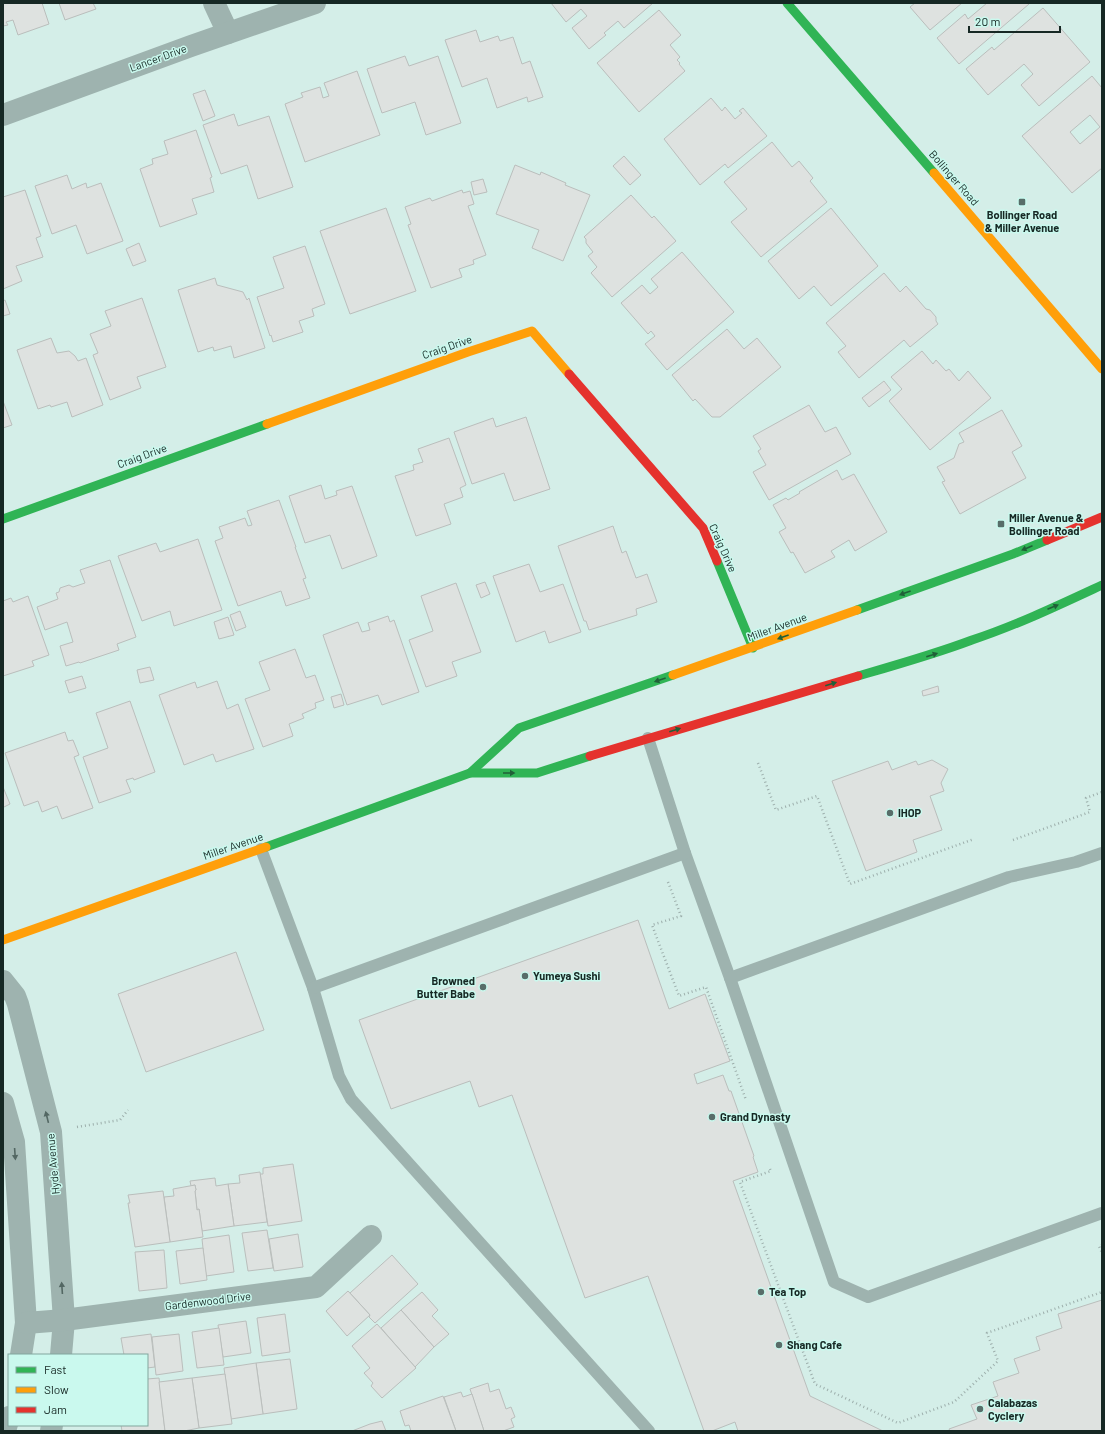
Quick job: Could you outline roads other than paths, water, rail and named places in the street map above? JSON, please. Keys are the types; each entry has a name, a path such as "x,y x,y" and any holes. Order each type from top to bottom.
{"main road":[{"name":"Bollinger Road","path":"787,3 1102,369"},
{"name":"Craig Drive","path":"3,519 468,352 532,331 703,528 753,648"},
{"name":"Miller Avenue","path":"470,773 519,728 753,648 1013,554 1102,517"},
{"name":"Miller Avenue","path":"3,940 470,773 537,773 648,738 932,655 1003,629 1102,585"},
{"path":"1073,599 1087,601"}],"street":[{"path":"214,3 228,33"},
{"name":"Lancer Drive","path":"3,115 315,3"},
{"name":"Hyde Avenue","path":"3,981 15,996 18,1004 51,1132 64,1320 61,1354"},
{"path":"3,1103 14,1142 26,1323 21,1354"},
{"name":"Gardenwood Drive","path":"26,1323 64,1320 316,1287 371,1236"},
{"path":"5,1431 8,1420"}],"lane":[{"path":"648,738 685,854 730,978 834,1282 868,1297 1102,1214"},
{"path":"261,849 312,988 339,1076 351,1099 649,1431"},
{"path":"730,978 1009,878 1076,862 1102,853"},
{"path":"312,988 685,854"}],"place":[{"name":"Bollinger Road & Miller Avenue","path":"1022,202"},
{"name":"Miller Avenue & Bollinger Road","path":"1001,524"},
{"name":"IHOP","path":"890,813"},
{"name":"Yumeya Sushi","path":"525,976"},
{"name":"Browned Butter Babe","path":"483,987"},
{"name":"Grand Dynasty","path":"712,1117"},
{"name":"Tea Top","path":"761,1292"},
{"name":"Shang Cafe","path":"779,1345"},
{"name":"Calabazas Cyclery","path":"980,1409"}]}
